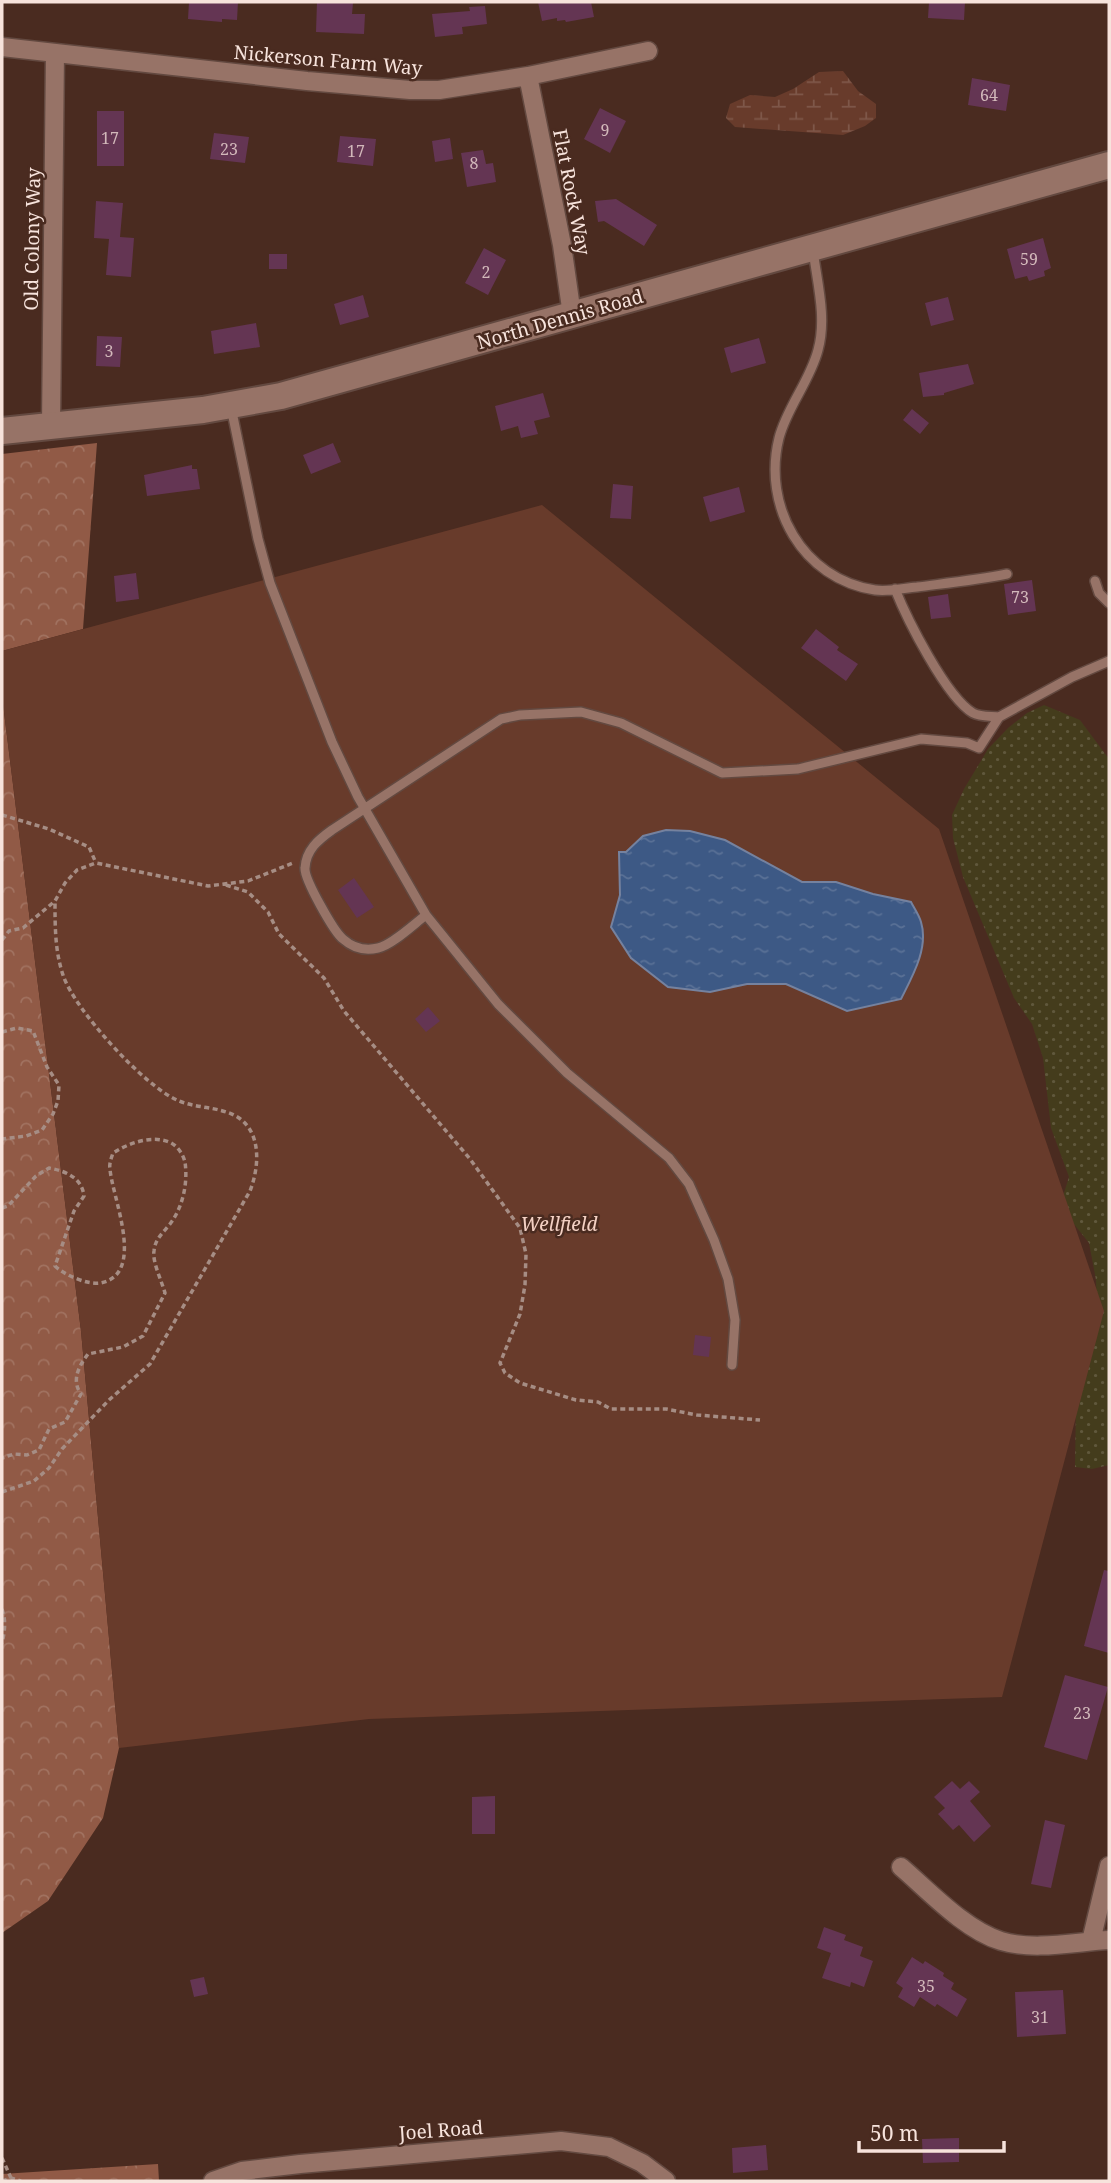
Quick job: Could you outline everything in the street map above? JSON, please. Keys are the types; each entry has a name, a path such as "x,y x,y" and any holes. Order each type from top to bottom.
{"main road":[{"name":"North Dennis Road","path":"2,431 231,406 342,380 1109,165"}],"street":[{"name":"Nickerson Farm Way","path":"2,47 410,90 439,90 528,76 648,51"},
{"name":"Old Colony Way","path":"51,425 55,53"},
{"name":"Flat Rock Way","path":"528,76 562,245 572,316"},
{"path":"1091,1941 1109,1866"},
{"path":"901,1867 974,1929 1000,1941 1026,1945 1109,1940"},
{"name":"Joel Road","path":"212,2181 242,2171 300,2164 561,2141 609,2147 642,2163 666,2181"}],"lane":[{"path":"813,249 822,329 818,352 779,438 775,477 783,518 804,553 836,576 876,590 1007,574"},
{"path":"231,406 255,527 270,583 332,742 365,807 426,915 508,1014 567,1073 669,1158 689,1184 728,1279 735,1320 732,1364"},
{"path":"1095,581 1099,593 1109,603"},
{"path":"895,589 920,643 962,706 976,715 999,717"},
{"path":"426,915 384,947 359,949 341,938 306,879 308,856 314,842 501,719 520,715 581,712 621,723 722,773 798,769 921,739 967,743 979,748 999,717 1072,677 1109,661"}],"path":[{"path":"2,815 49,830 89,847 96,863"},
{"path":"2,940 9,931 23,928 55,901 65,883 77,870 96,863 191,885 226,885 248,881 308,856"},
{"path":"226,885 248,892 262,904 279,934 324,978 344,1010 470,1159 520,1228 526,1254 525,1285 520,1314 500,1363 505,1373 532,1387 576,1400 597,1402 611,1409 666,1409 697,1415 760,1420"},
{"path":"2,1492 34,1481 49,1468 62,1449 90,1420 150,1364 250,1191 257,1173 256,1147 251,1131 239,1118 227,1112 175,1100 132,1066 94,1026 63,978 54,940 55,901"},
{"path":"2,1032 17,1028 33,1031 47,1067 59,1085 58,1101 43,1130 26,1136 2,1139"},
{"path":"2,1208 8,1206 36,1176 49,1168 62,1170 74,1177 83,1186 84,1196 74,1211 55,1266 60,1271 92,1284 104,1283 116,1277 121,1268 124,1235 109,1167 113,1153 141,1141 163,1140 174,1144 184,1157 187,1186 172,1222 160,1234 154,1249 153,1259 164,1293 143,1336 123,1348 88,1353 79,1365 77,1376 76,1387 81,1394 65,1422 49,1429 39,1450 27,1455 14,1454 2,1458"},
{"path":"2,1609 5,1616 2,1643"},
{"path":"2,2158 11,2178"},
{"path":"2,2181 11,2178 21,2181"}],"green space":[{"path":"843,71 858,91 876,104 876,118 843,135 735,127 726,118 730,104 750,95 775,97 819,72"},
{"path":"97,443 83,629 2,651 2,454"},
{"name":"Wellfield","path":"542,505 939,829 1104,1311 1002,1697 369,1719 119,1748 81,1331 2,696 2,651"},
{"path":"2,696 81,1331 119,1748 103,1818 48,1901 2,1933"},
{"path":"158,2164 159,2181 2,2181 2,2174"}],"sand":[{"path":"1044,705 1080,720 1109,759 1109,1465 1092,1469 1075,1467 1076,1405 1097,1311 1096,1280 1089,1243 1066,1214 1063,1196 1069,1177 1051,1128 1043,1058 1032,1024 1014,998 963,877 953,838 952,815 988,749 1027,713"}],"water":[{"path":"666,830 690,831 725,840 802,882 836,882 911,902 921,922 923,942 918,962 901,999 847,1011 786,984 747,984 710,992 668,987 631,958 611,927 620,895 619,852 626,852 643,836"}],"building":[{"path":"189,2 238,2 237,20 222,19 222,22 188,19"},
{"path":"317,2 353,3 352,14 365,14 364,34 316,32"},
{"path":"538,2 591,2 594,17 566,22 557,21 557,18 542,21"},
{"path":"929,2 965,2 964,20 928,18"},
{"path":"485,6 487,24 462,27 463,34 435,37 432,14 470,11 469,7"},
{"path":"972,78 1010,85 1006,111 968,105"},
{"path":"600,108 626,121 610,153 584,139"},
{"path":"97,111 124,111 124,166 97,166"},
{"path":"214,133 249,137 245,163 210,159"},
{"path":"340,136 376,139 373,166 337,162"},
{"path":"450,138 453,159 435,162 432,141"},
{"path":"483,150 486,164 493,163 496,182 467,187 461,153"},
{"path":"616,199 657,225 644,246 604,221 598,222 595,201"},
{"path":"96,201 123,203 120,237 134,238 131,277 106,275 109,239 94,238"},
{"path":"1043,238 1051,268 1044,271 1045,276 1029,281 1027,276 1015,279 1007,249"},
{"path":"484,248 506,260 488,295 465,283"},
{"path":"269,254 287,254 287,269 269,269"},
{"path":"363,295 369,317 340,325 334,304"},
{"path":"948,297 954,320 931,326 925,303"},
{"path":"256,323 260,347 214,354 211,331"},
{"path":"97,336 122,337 120,367 96,366"},
{"path":"759,338 766,363 731,373 724,348"},
{"path":"968,364 974,384 944,395 923,397 919,373"},
{"path":"543,393 550,417 534,421 538,434 521,438 518,426 501,431 495,406"},
{"path":"912,409 929,423 920,434 903,420"},
{"path":"333,443 341,462 311,474 303,455"},
{"path":"192,465 192,469 197,469 200,489 147,496 144,475"},
{"path":"613,484 633,486 631,519 610,518"},
{"path":"739,487 745,512 710,522 703,497"},
{"path":"136,573 139,599 116,602 114,576"},
{"path":"1032,580 1036,611 1008,615 1004,584"},
{"path":"948,594 951,617 931,619 928,597"},
{"path":"816,629 839,647 837,650 858,664 846,681 801,648"},
{"path":"354,878 374,907 357,918 338,890"},
{"path":"428,1007 440,1021 426,1032 415,1019"},
{"path":"695,1335 711,1337 709,1357 693,1355"},
{"path":"1104,1570 1109,1571 1109,1653 1084,1646"},
{"path":"1065,1675 1108,1687 1087,1760 1044,1747"},
{"path":"952,1781 960,1789 969,1781 980,1792 970,1801 991,1826 974,1842 959,1825 953,1830 938,1814 945,1808 934,1797"},
{"path":"495,1796 495,1834 472,1834 472,1797"},
{"path":"1045,1820 1065,1825 1051,1888 1031,1884"},
{"path":"824,1927 846,1935 844,1940 863,1947 860,1956 873,1961 864,1987 851,1982 850,1987 822,1978 831,1953 817,1948"},
{"path":"912,1957 923,1964 925,1961 944,1973 943,1976 954,1983 951,1989 967,1999 957,2017 920,1997 914,2007 898,1997 903,1988 896,1983"},
{"path":"204,1977 208,1994 194,1997 190,1980"},
{"path":"1063,1990 1066,2034 1017,2037 1015,1992"},
{"path":"959,2138 959,2162 923,2163 922,2139"},
{"path":"766,2145 768,2170 733,2173 732,2148"}]}
